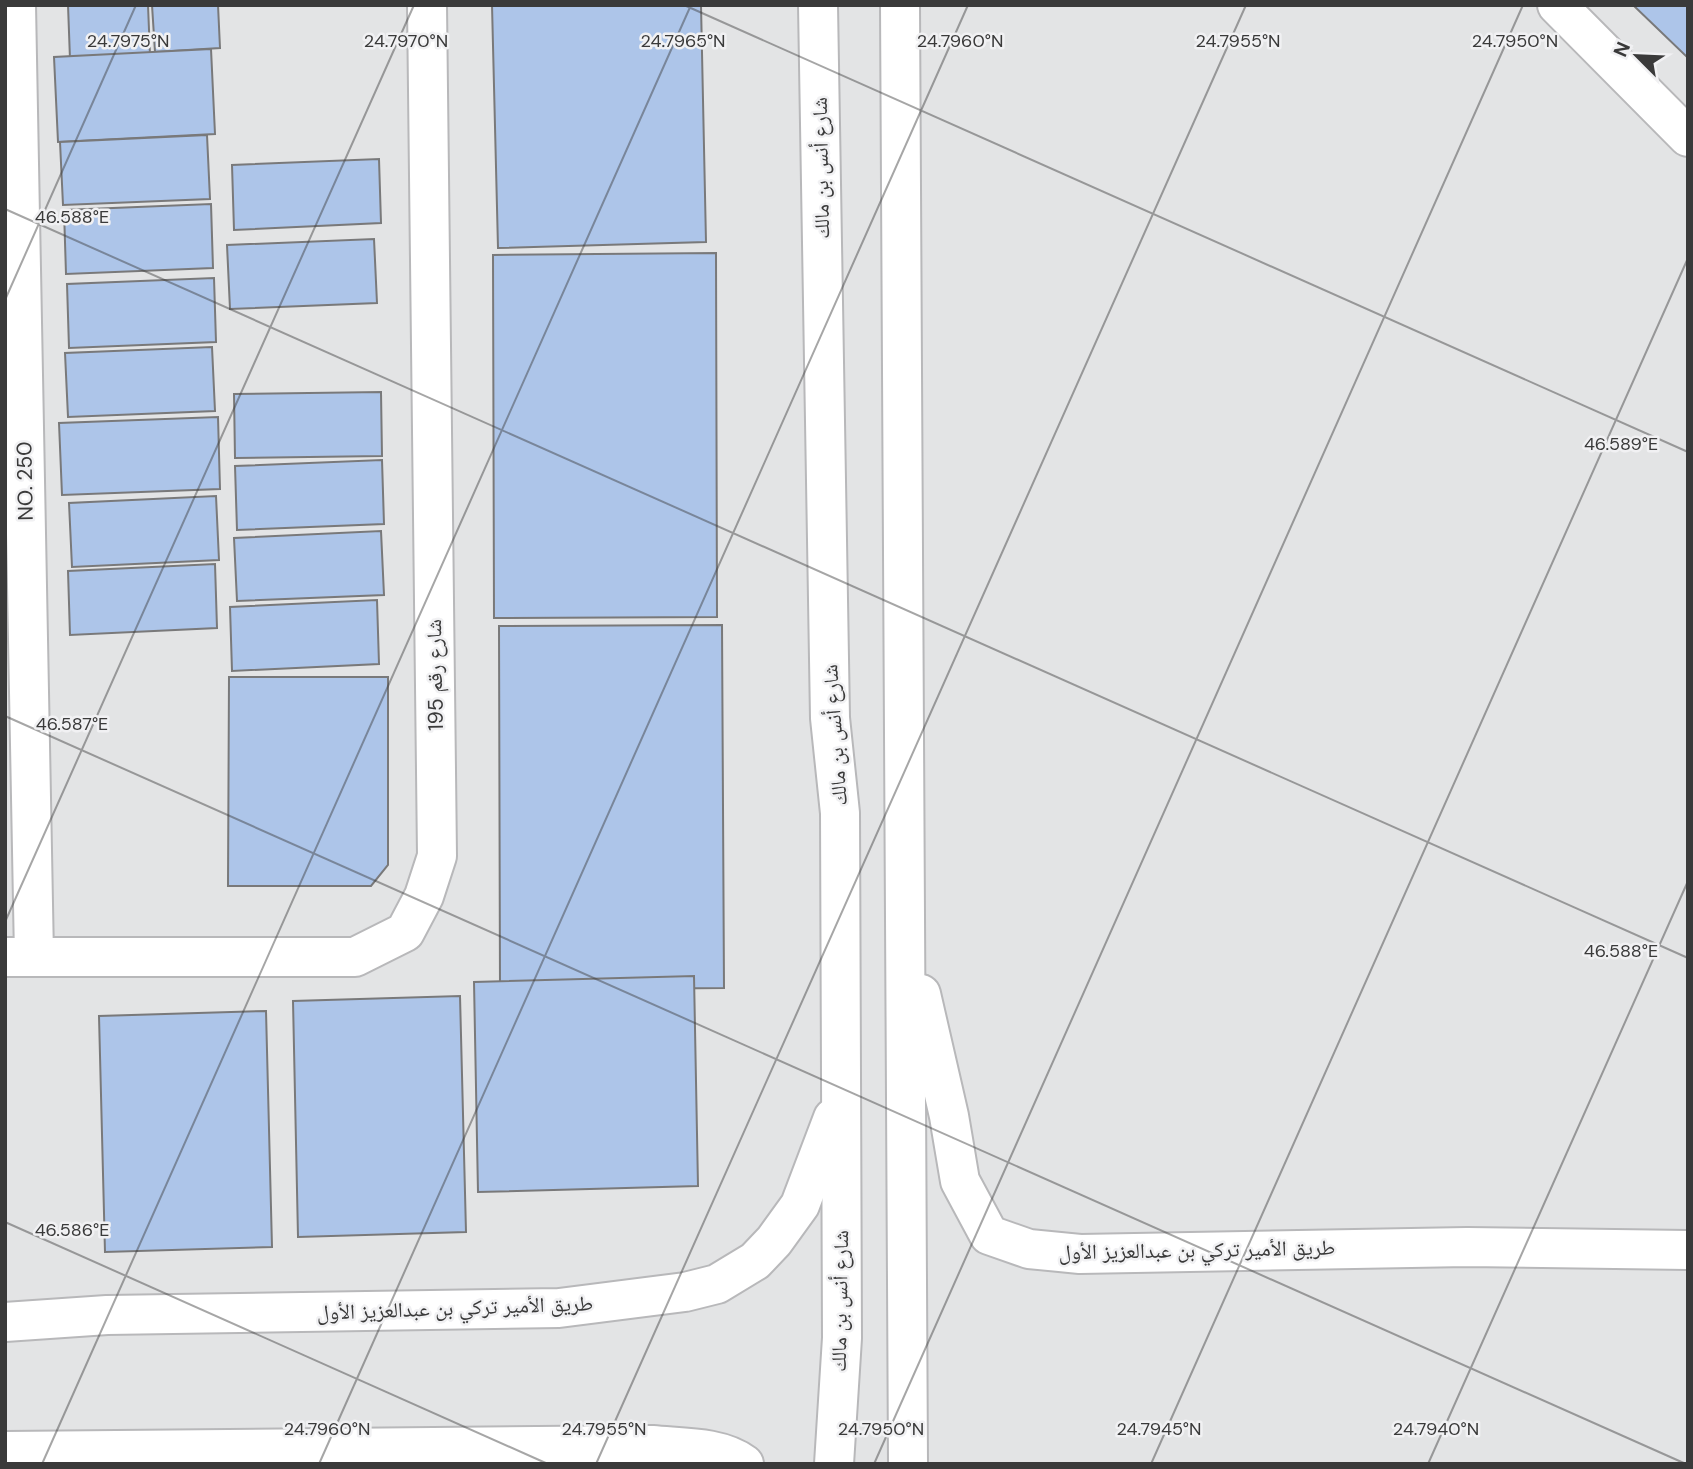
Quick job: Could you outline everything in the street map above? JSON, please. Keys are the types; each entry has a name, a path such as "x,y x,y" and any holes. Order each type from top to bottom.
{"main road":[{"name":"NO. 250","path":"16,5 20,956"},
{"name":"شارع رقم 195","path":"20,956 355,957 405,932 424,896 437,856 427,5"},
{"name":"شارع أنس بن مالك","path":"818,5 830,718 840,813 842,1338 834,1464"},
{"path":"900,5 908,1464"},
{"path":"1557,5 1688,137"},
{"name":"طريق الأمير تركي بن عبدالعزيز الأول","path":"905,926 949,1116 960,1181 989,1235 1029,1249 1080,1254 1467,1247 1688,1250"},
{"name":"طريق الأمير تركي بن عبدالعزيز الأول","path":"5,1322 107,1315 559,1308 685,1293 717,1284 755,1261 800,1205 841,1100"},
{"path":"5,1310 107,1315"},
{"path":"5,1451 652,1445 697,1449 735,1457 744,1464"}],"building":[{"path":"68,5 148,5 150,55 70,59"},
{"path":"152,5 218,5 220,48 155,52"},
{"path":"492,5 701,5 706,242 498,248"},
{"path":"1633,5 1688,5 1688,58"},
{"path":"211,49 215,134 58,142 54,57"},
{"path":"207,135 210,199 63,205 60,142"},
{"path":"379,159 381,223 234,230 232,165"},
{"path":"211,204 213,268 66,274 64,210"},
{"path":"374,239 377,303 230,309 227,245"},
{"path":"716,253 717,617 494,618 493,255"},
{"path":"214,278 216,342 69,348 67,284"},
{"path":"212,347 215,411 68,417 65,353"},
{"path":"381,392 382,456 235,458 234,394"},
{"path":"218,417 220,489 62,495 59,423"},
{"path":"382,460 384,524 237,530 235,466"},
{"path":"216,496 219,560 72,567 69,503"},
{"path":"381,531 384,595 237,601 234,538"},
{"path":"215,564 217,628 70,635 68,571"},
{"path":"377,600 379,664 232,671 230,607"},
{"path":"722,625 724,988 500,990 499,626"},
{"path":"229,677 388,677 388,865 371,886 228,886"},
{"path":"694,976 698,1186 478,1192 474,982"},
{"path":"460,996 466,1232 298,1237 293,1001"},
{"path":"266,1011 272,1247 105,1252 99,1016"}]}
